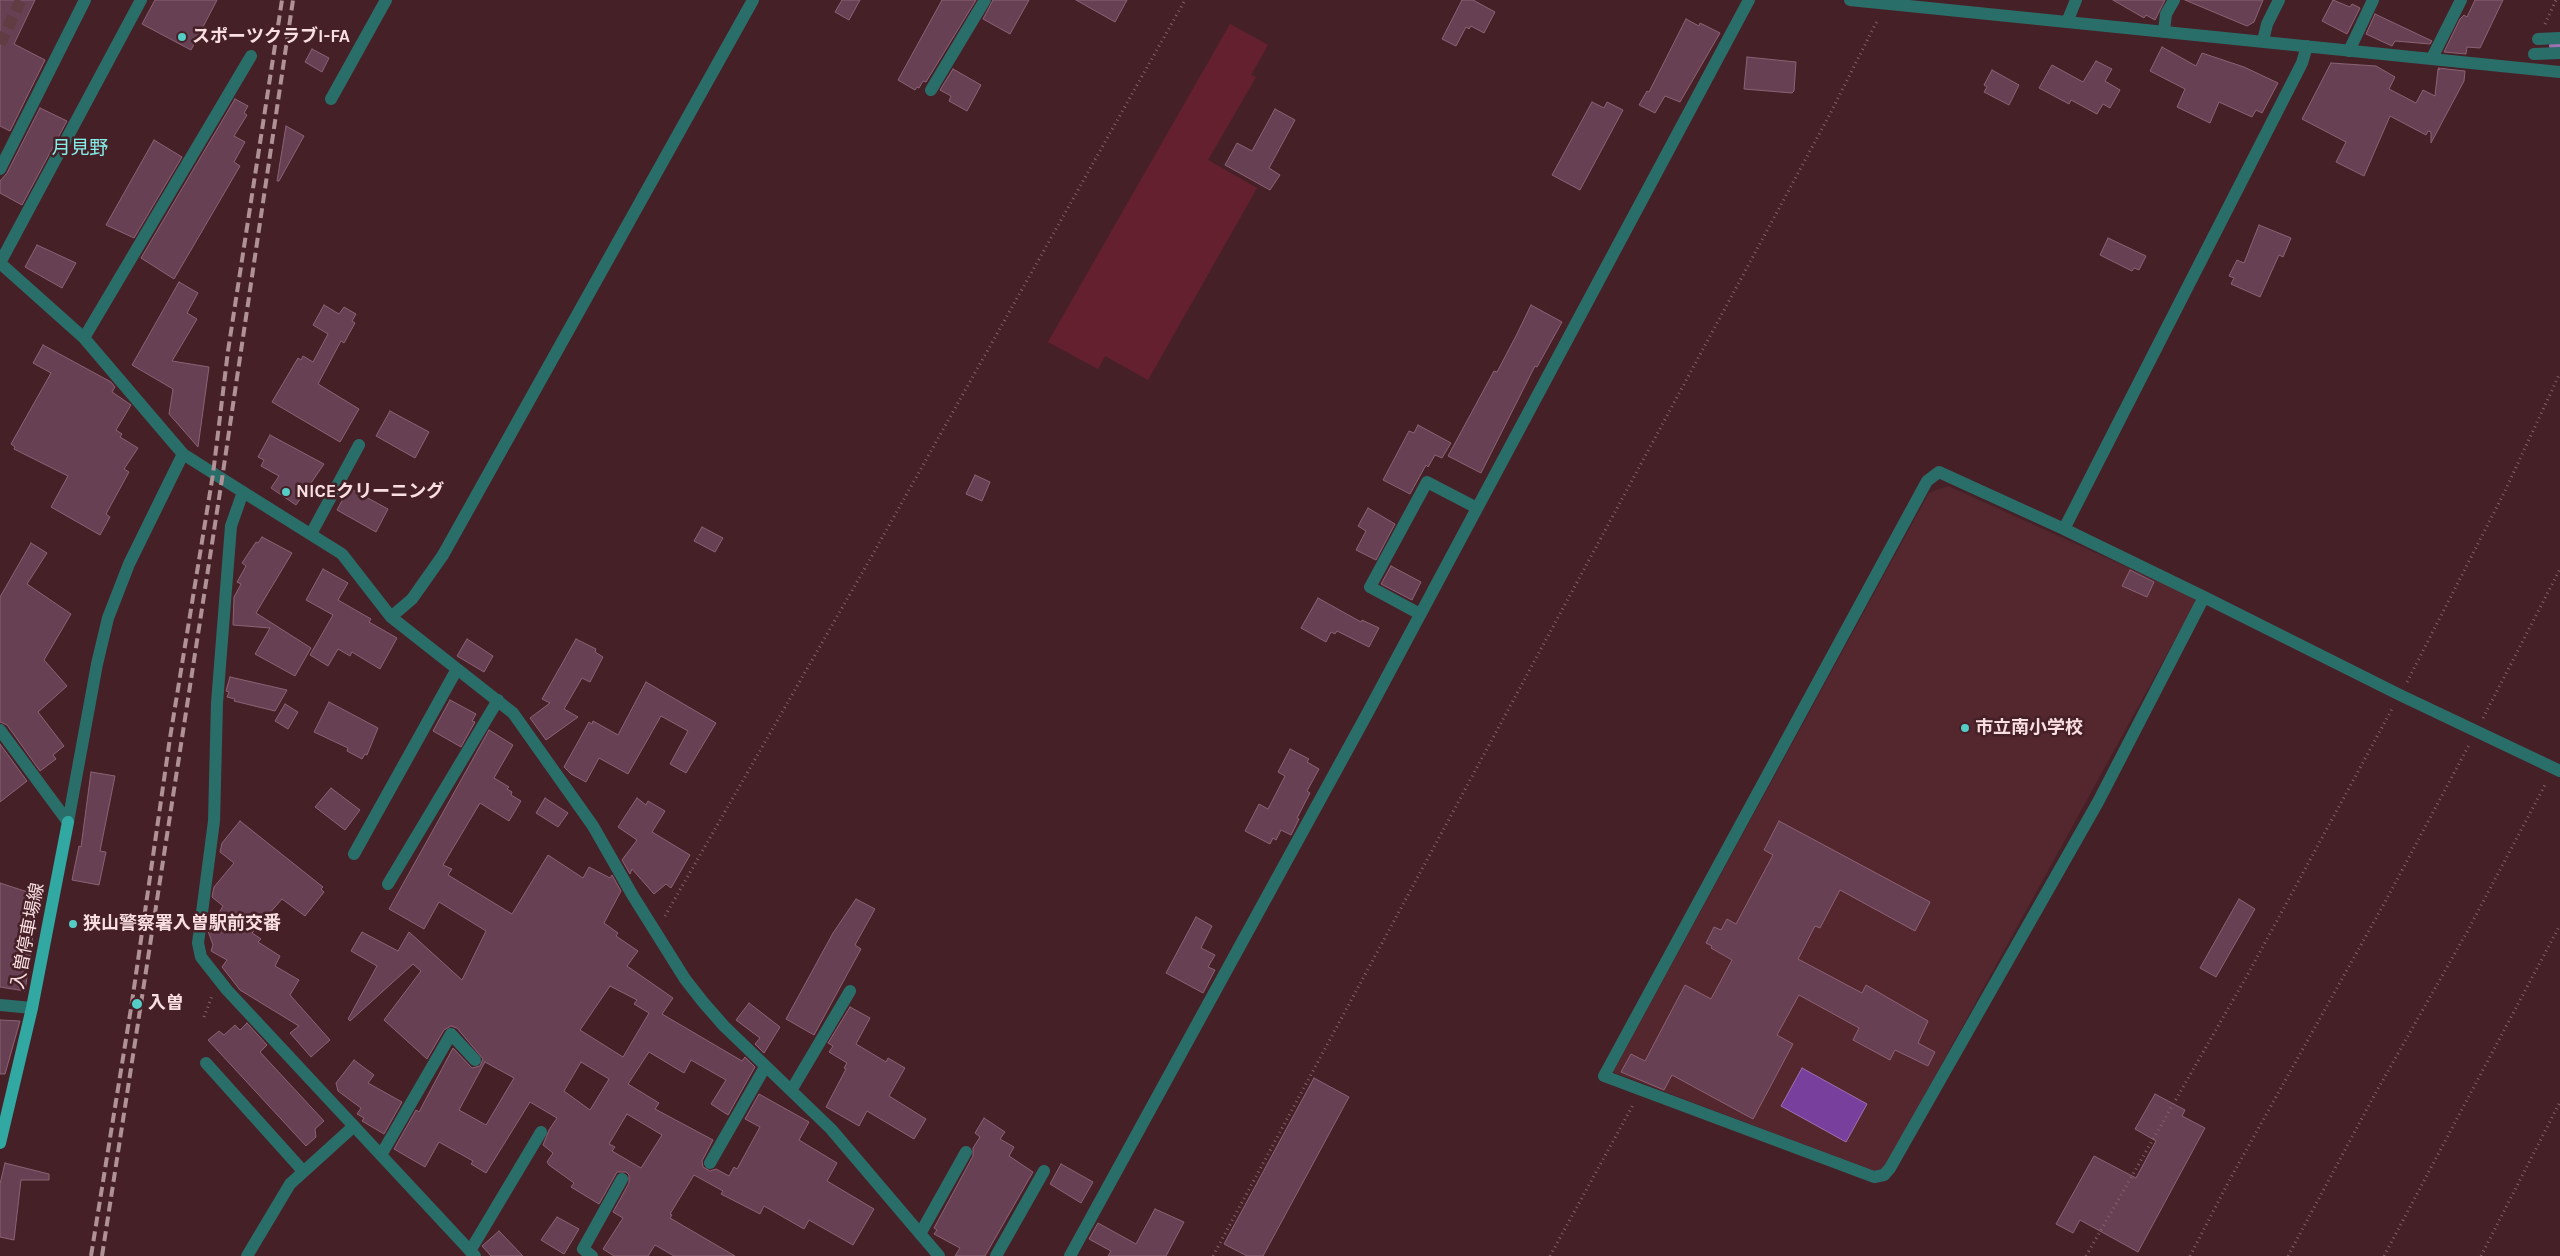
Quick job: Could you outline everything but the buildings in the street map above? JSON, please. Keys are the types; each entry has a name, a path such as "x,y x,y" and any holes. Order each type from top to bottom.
{"main road":[{"name":"入曽停車場線","path":"0,1143 32,1008 68,822"}],"street":[{"path":"0,169 85,0"},
{"path":"140,0 0,263 84,338 183,454 342,554 359,573 391,617 513,713 592,826 656,932 703,1002 765,1067 792,1089 831,1129 939,1256"},
{"path":"331,99 386,0"},
{"path":"391,617 412,599 443,555 754,0"},
{"path":"931,90 985,0"},
{"path":"1070,1256 1420,614 1749,0"},
{"path":"1850,0 1891,2 2560,72"},
{"path":"2068,22 2076,0"},
{"path":"2164,31 2166,14 2174,0"},
{"path":"2263,41 2279,0"},
{"path":"2349,51 2373,0"},
{"path":"2432,58 2461,0"},
{"path":"2538,39 2560,38"},
{"path":"2064,529 2302,63 2307,46"},
{"path":"2534,54 2560,52"},
{"path":"84,338 251,56"},
{"path":"311,534 359,446"},
{"path":"68,822 97,664 108,618 129,564 183,454"},
{"path":"2204,597 2093,811 1884,1176 1874,1176 1604,1076 1927,481 1940,472 2064,529 2204,597 2400,695 2557,770"},
{"path":"1420,614 1370,587 1412,508 1426,482 1477,508"},
{"path":"243,492 231,526 217,703 214,821 198,943 201,957 222,985 472,1254 541,1132"},
{"path":"354,854 456,669"},
{"path":"388,884 498,700"},
{"path":"0,730 68,822"},
{"path":"792,1089 850,991"},
{"path":"0,1004 32,1008"},
{"path":"381,1155 451,1034 476,1060"},
{"path":"206,1063 303,1171"},
{"path":"710,1163 765,1067"},
{"path":"247,1256 290,1184 354,1126"},
{"path":"920,1234 966,1152"},
{"path":"996,1256 1044,1171"},
{"path":"592,1256 583,1249 622,1178"}],"path":[{"path":"656,932 869,561 1185,0"},
{"path":"1213,1256 1891,2"},
{"path":"2086,1256 2248,974 2400,695 2504,493 2560,372"},
{"path":"2190,1256 2229,1181 2385,902 2560,570"},
{"path":"2288,1256 2375,1094 2557,770"},
{"path":"2384,1256 2560,925"},
{"path":"1550,1256 1641,1091"},
{"path":"2481,1256 2560,1102"}],"shaded area":[{"path":"1230,24 1268,45 1251,75 1256,77 1208,160 1257,188 1148,380 1105,356 1098,369 1048,342"},
{"name":"市立南小学校","path":"1948,486 2193,597 2195,603 1884,1169 1876,1172 1613,1072 1929,493"},
{"path":"1802,1068 1867,1104 1846,1142 1781,1106"}],"waterway":[{"path":"2552,46 2560,45"}],"tunnel":[{"path":"0,44 21,0"}],"railway":[{"path":"91,1256 132,1002 170,738 213,474 228,351 282,0"},
{"path":"102,1256 222,479 293,0"}],"place":[{"name":"スポーツクラブI-FA","path":"182,37"},
{"name":"NICEクリーニング","path":"286,492"},
{"name":"市立南小学校","path":"1965,728"},
{"name":"狭山警察署入曽駅前交番","path":"73,924"},
{"name":"入曽","path":"137,1004"}],"district":[{"name":"月見野","path":"80,149"}]}
